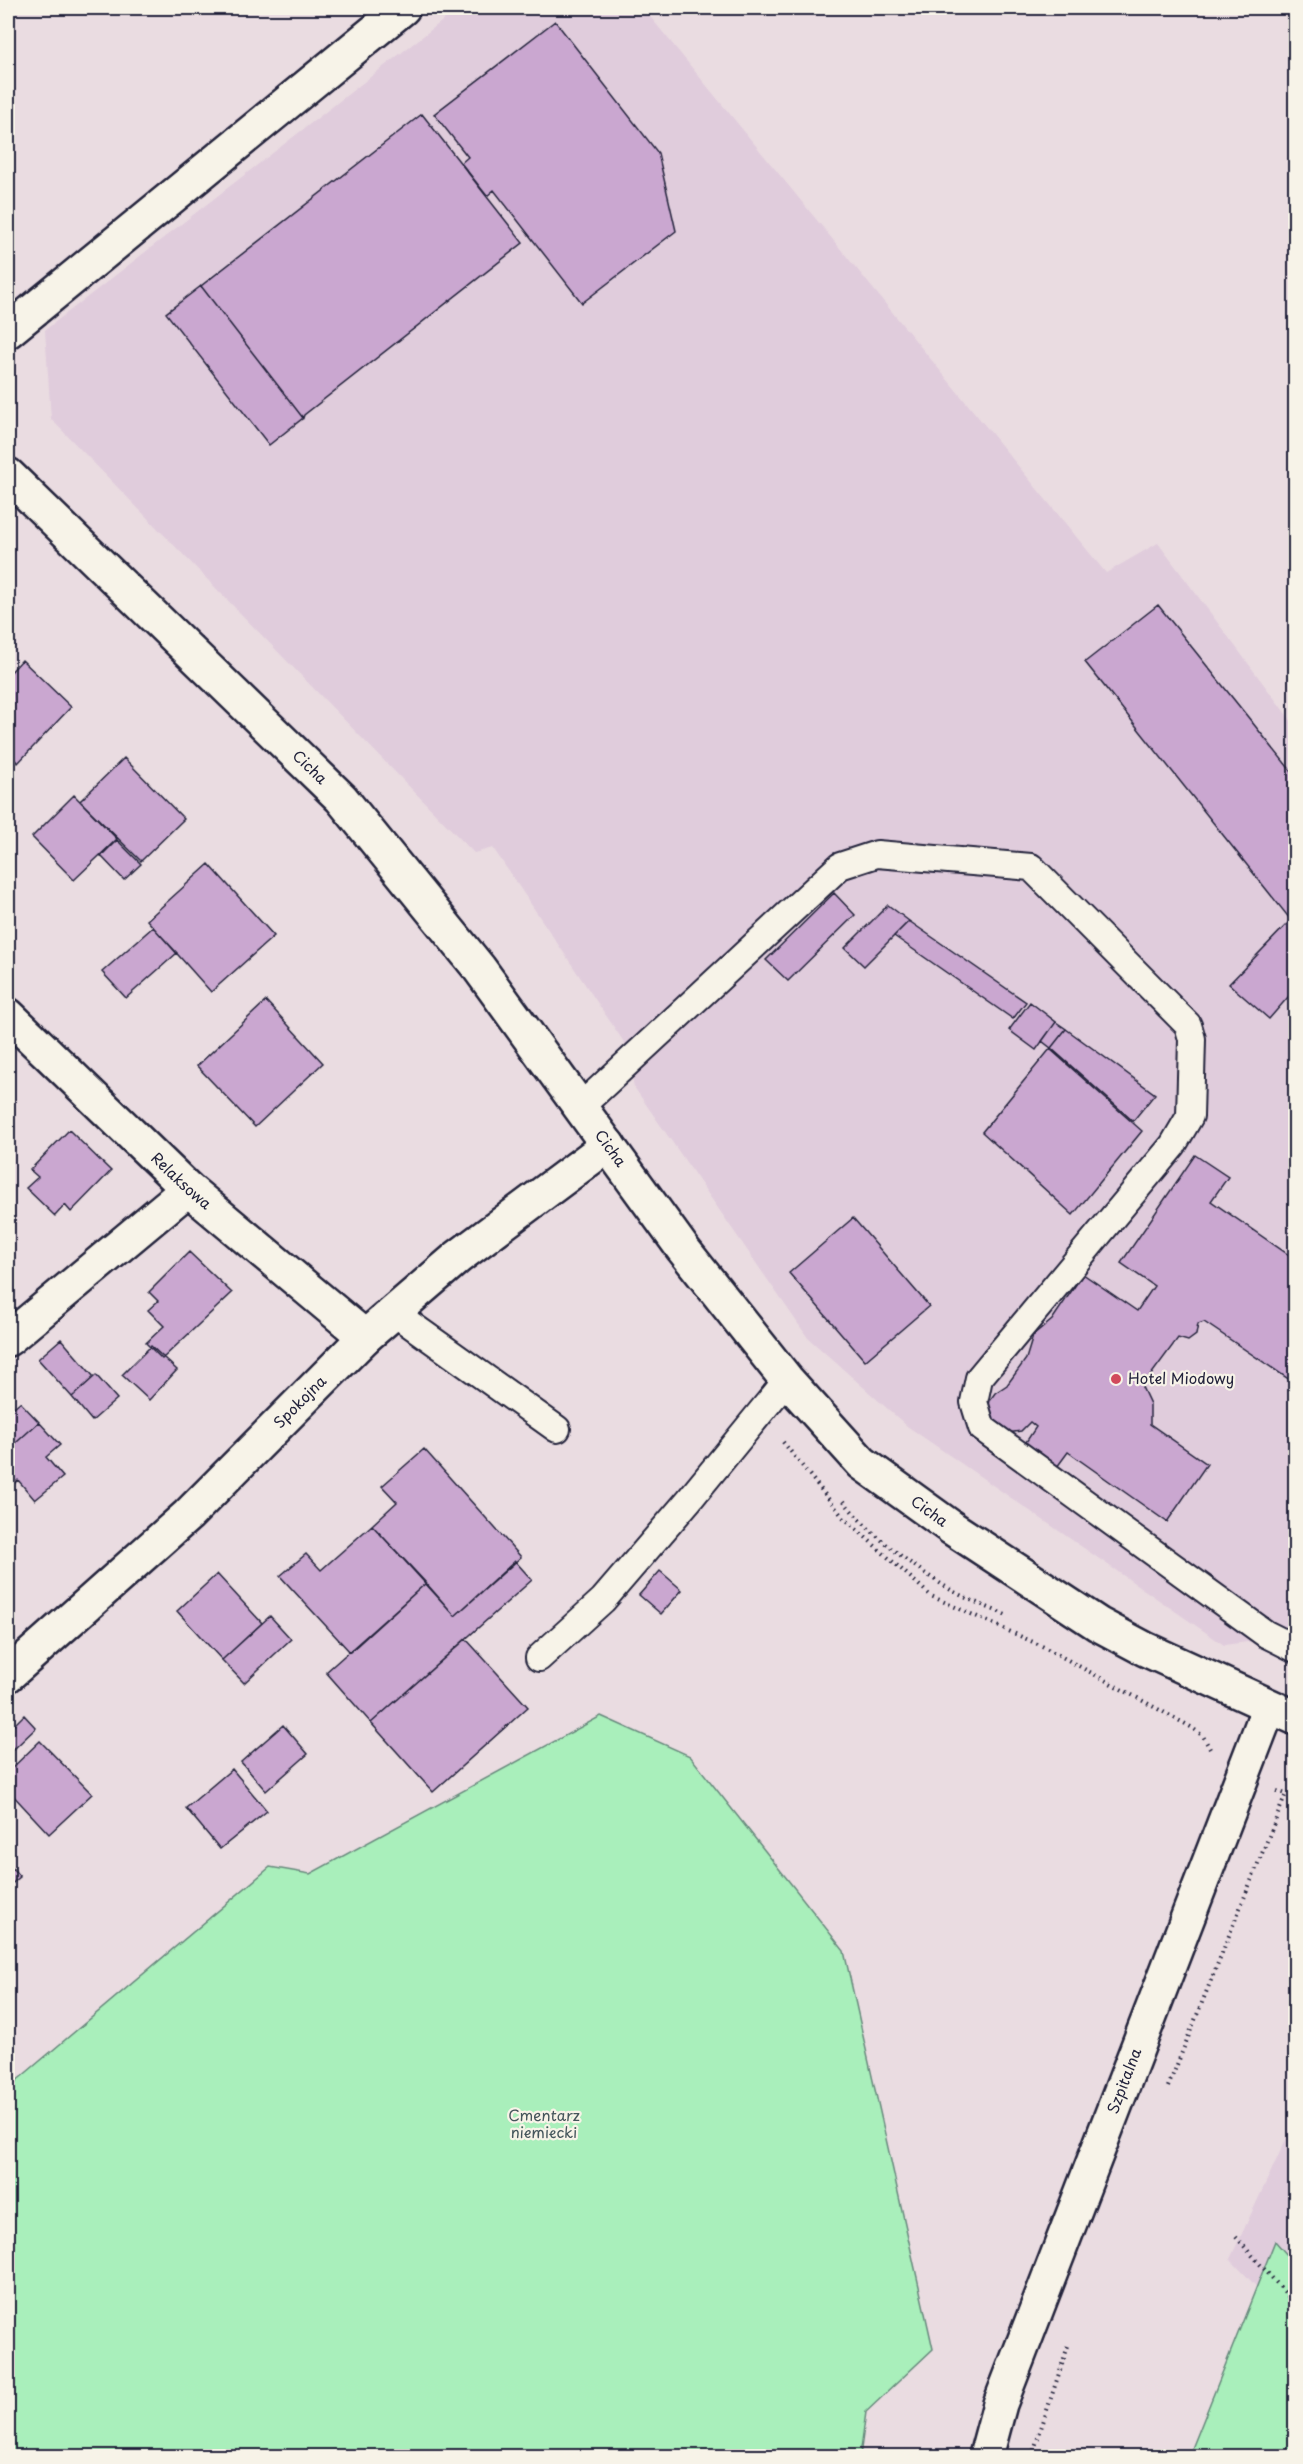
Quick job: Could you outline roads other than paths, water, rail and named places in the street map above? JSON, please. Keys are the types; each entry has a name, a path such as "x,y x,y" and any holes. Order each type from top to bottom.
{"street":[{"path":"8,331 403,8"},
{"name":"Cicha","path":"8,475 341,798 479,968 684,1249 787,1380 862,1463 1053,1597 1098,1624 1145,1649 1282,1712"},
{"name":"Relaksowa","path":"8,1015 188,1189 364,1337"},
{"name":"Spokojna","path":"8,1675 188,1515 364,1337 458,1257 608,1145"},
{"path":"8,1339 188,1189"},
{"name":"Szpitalna","path":"986,2457 1000,2403 1243,1776 1282,1712"}],"lane":[{"path":"580,1107 840,866 877,854 1031,867 1188,1024 1192,1039 1190,1116 1173,1145 980,1378 974,1402 982,1428 1266,1634 1296,1649"},
{"path":"393,1312 557,1429"},
{"path":"539,1658 603,1600 787,1380"}],"place":[{"name":"Hotel Miodowy","path":"1116,1379"}],"park label":[{"name":"Cmentarz niemiecki","path":"544,2124"}]}
